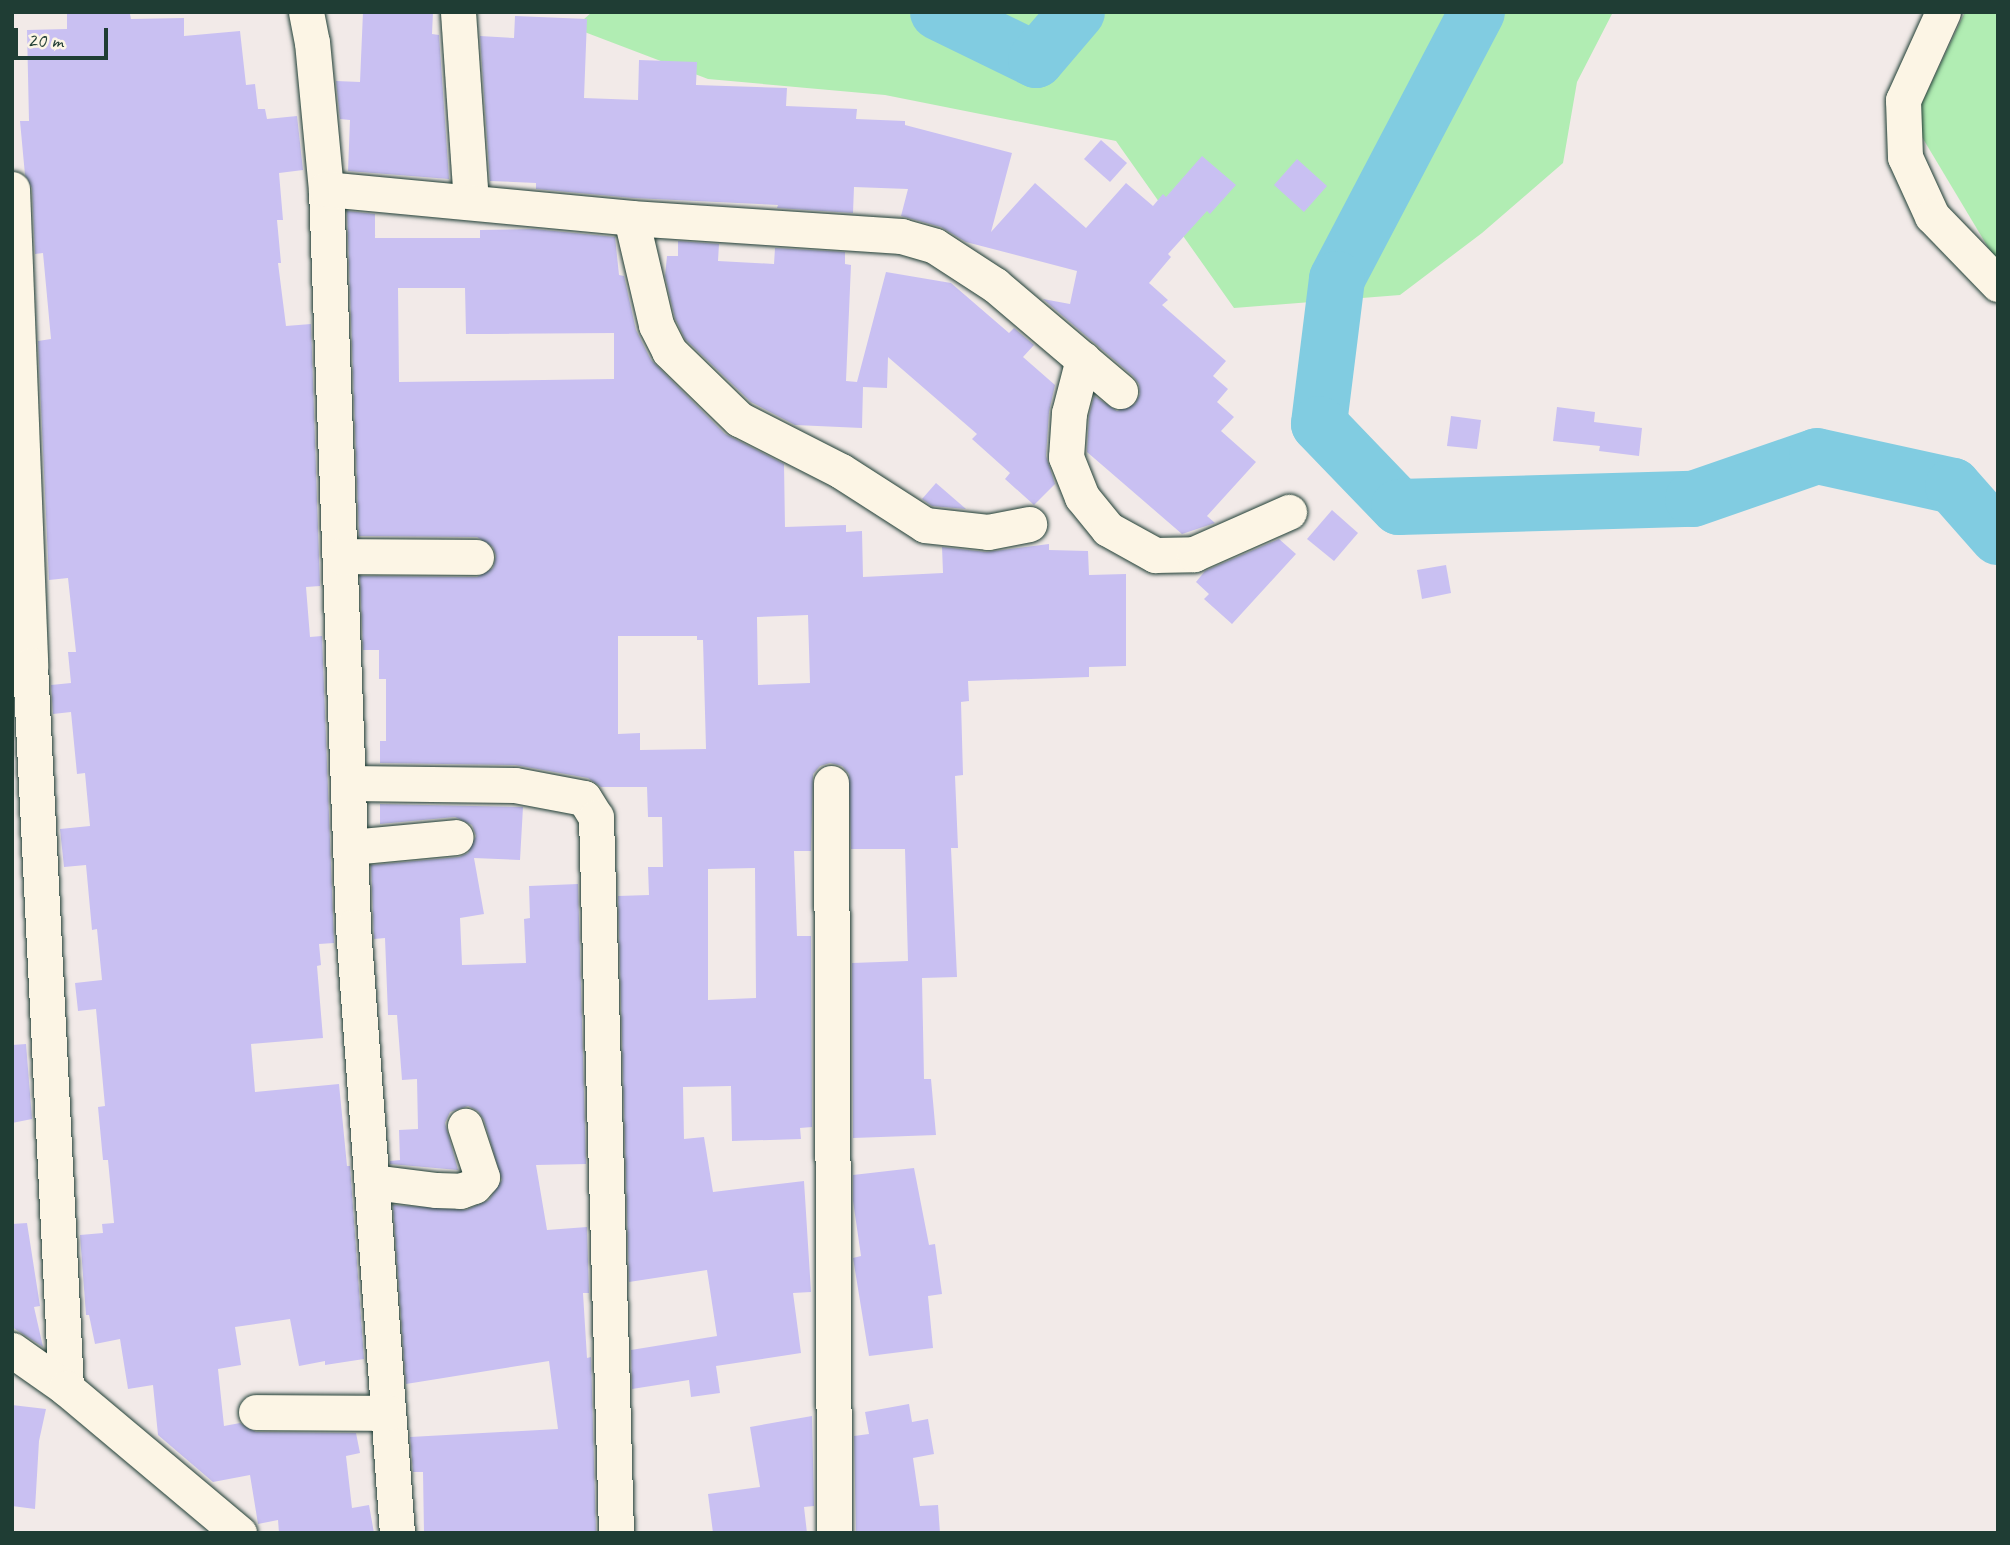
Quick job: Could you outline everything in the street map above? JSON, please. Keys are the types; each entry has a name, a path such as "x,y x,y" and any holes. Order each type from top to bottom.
{"street":[{"path":"306,12 312,42 326,189 351,847 397,1533"},
{"path":"458,12 471,202"},
{"path":"1943,12 1903,100 1905,157 1932,216 1998,284"},
{"path":"12,189 30,665 66,1388"},
{"path":"326,189 631,218 901,236 935,246 995,285 1120,391"},
{"path":"631,218 656,324 669,351 739,419 841,471 925,525 988,532 1029,524"},
{"path":"1083,359 1069,413 1066,457 1082,497 1108,529 1156,555 1194,554 1289,512"},
{"path":"340,556 475,557"},
{"path":"348,783 515,785 584,798 596,817 616,1533"},
{"path":"831,783 834,1533"},
{"path":"351,847 456,836"},
{"path":"373,1182 460,1191 474,1186 482,1177 465,1126"},
{"path":"12,1350 66,1388 239,1533"},
{"path":"256,1412 388,1413"}],"green space":[{"path":"592,12 1613,12 1577,82 1563,163 1482,233 1400,295 1234,308 1116,141 885,95 708,79 574,28"},
{"path":"1965,12 1998,12 1998,264 1913,122"}],"building":[{"path":"67,12 130,14 131,19 184,18 184,36 240,31 246,85 255,84 258,109 265,109 267,119 297,116 303,170 279,173 283,220 277,220 281,263 278,263 286,326 311,324 320,586 306,587 310,637 322,636 334,943 319,944 321,965 317,966 323,1038 251,1044 255,1092 339,1084 347,1166 350,1166 364,1359 325,1365 325,1361 299,1366 290,1319 235,1327 241,1365 218,1369 224,1426 240,1423 256,1432 356,1433 360,1453 346,1456 352,1508 369,1505 374,1533 279,1533 278,1520 258,1524 250,1475 213,1482 158,1435 153,1385 128,1389 120,1339 95,1344 89,1315 86,1315 80,1235 103,1233 102,1224 114,1223 108,1160 103,1160 98,1107 105,1106 96,1009 78,1011 75,983 102,980 97,929 92,930 86,865 64,867 60,829 90,826 85,773 77,774 71,712 53,714 51,685 71,683 68,652 76,652 68,578 49,580 38,341 51,339 43,253 35,254 32,188 25,175 20,121 29,121 27,30 67,29"},
{"path":"363,12 433,12 432,34 439,35 449,179 348,171 350,120 340,119 336,81 360,82"},
{"path":"515,16 587,19 584,98 638,100 639,60 697,62 696,85 787,88 786,106 857,109 856,119 905,121 905,125 1012,153 991,232 1035,183 1086,228 1126,183 1153,206 1163,194 1166,197 1202,156 1236,185 1210,214 1207,211 1168,254 1171,257 1149,283 1168,300 1162,305 1226,361 1213,376 1228,389 1217,402 1234,417 1221,431 1256,462 1207,516 1215,523 1182,534 1087,452 1089,416 1094,396 1117,411 1135,404 1140,394 1139,384 1133,376 1043,299 1070,304 1077,271 966,242 941,227 901,216 908,189 854,187 853,213 777,208 778,205 633,198 536,189 536,183 490,181 480,36 514,38"},
{"path":"1101,140 1127,163 1110,182 1084,159"},
{"path":"1297,159 1327,186 1304,212 1274,185"},
{"path":"347,211 375,214 375,238 480,238 480,230 534,229 615,237 619,275 624,276 636,330 651,360 725,434 784,464 785,527 846,525 846,532 862,531 863,577 943,573 942,547 986,552 1049,544 1049,550 1088,551 1089,575 1126,574 1126,666 1089,667 1089,677 968,681 969,701 961,702 963,775 955,776 958,848 951,848 957,977 922,978 924,1079 931,1079 936,1135 853,1138 852,963 908,961 905,849 851,849 849,774 842,766 830,763 820,766 813,774 811,851 794,851 797,936 811,936 812,1127 800,1128 801,1139 732,1141 731,1086 683,1087 684,1139 704,1137 713,1192 804,1181 811,1292 793,1293 801,1353 716,1366 720,1393 691,1397 689,1380 632,1389 631,1350 717,1336 707,1270 629,1282 618,896 649,895 648,867 663,867 662,817 648,817 647,787 601,787 588,778 515,765 380,763 380,741 386,741 386,679 379,679 379,650 363,650 360,576 477,577 493,568 496,556 493,547 477,537 359,536","holes":["398,288 465,288 466,334 614,333 614,379 399,382","808,615 810,683 758,685 757,617","618,636 697,636 697,640 703,640 706,749 640,750 640,733 618,734","755,868 756,998 708,1000 708,869"]},
{"path":"678,241 719,244 718,261 774,264 775,248 845,252 845,264 851,265 846,381 857,382 886,272 951,283 1009,333 1014,328 1034,345 1023,357 1055,385 1049,412 1046,456 1055,484 1034,505 1005,479 1010,473 972,439 977,434 888,357 887,388 863,387 862,428 795,425 751,402 685,339 675,318 665,276 667,256 678,256"},
{"path":"1557,407 1595,412 1594,422 1642,428 1639,456 1599,451 1600,446 1553,441"},
{"path":"1451,416 1481,420 1477,449 1447,446"},
{"path":"936,483 966,509 932,506 922,499"},
{"path":"1332,510 1358,533 1334,561 1307,539"},
{"path":"1279,539 1296,554 1232,624 1204,599 1209,594 1196,582 1205,571"},
{"path":"1446,565 1451,593 1422,599 1417,570"},
{"path":"380,804 523,807 520,860 474,858 484,914 460,918 462,965 526,963 524,919 530,918 529,886 578,884 586,1164 536,1165 547,1230 587,1227 589,1293 583,1293 587,1358 591,1357 596,1533 424,1533 423,1472 413,1472 410,1437 558,1429 549,1361 406,1384 393,1205 466,1210 489,1200 502,1180 484,1120 478,1111 468,1106 450,1112 445,1123 458,1170 390,1164 390,1161 400,1160 399,1130 418,1129 417,1079 402,1080 397,1015 388,1015 385,938 374,939 371,865 459,857 468,853 476,836 472,825 455,817 380,824"},
{"path":"26,1044 32,1119 12,1123 12,1045"},
{"path":"914,1168 929,1245 935,1244 942,1294 928,1296 933,1348 869,1356 853,1258 861,1256 853,1201 853,1175"},
{"path":"27,1223 40,1306 34,1307 43,1347 12,1327 12,1224"},
{"path":"909,1404 912,1422 928,1419 934,1454 913,1458 920,1506 938,1505 940,1533 856,1533 854,1436 869,1434 865,1412"},
{"path":"12,1405 46,1409 39,1441 35,1509 12,1506"},
{"path":"812,1416 814,1506 804,1507 807,1533 713,1533 708,1494 760,1487 750,1427"}],"waterway":[{"path":"938,12 1036,60 1077,12"},
{"path":"1477,12 1337,279 1319,424 1399,507 1693,499 1817,456 1953,486 1998,537"}]}
